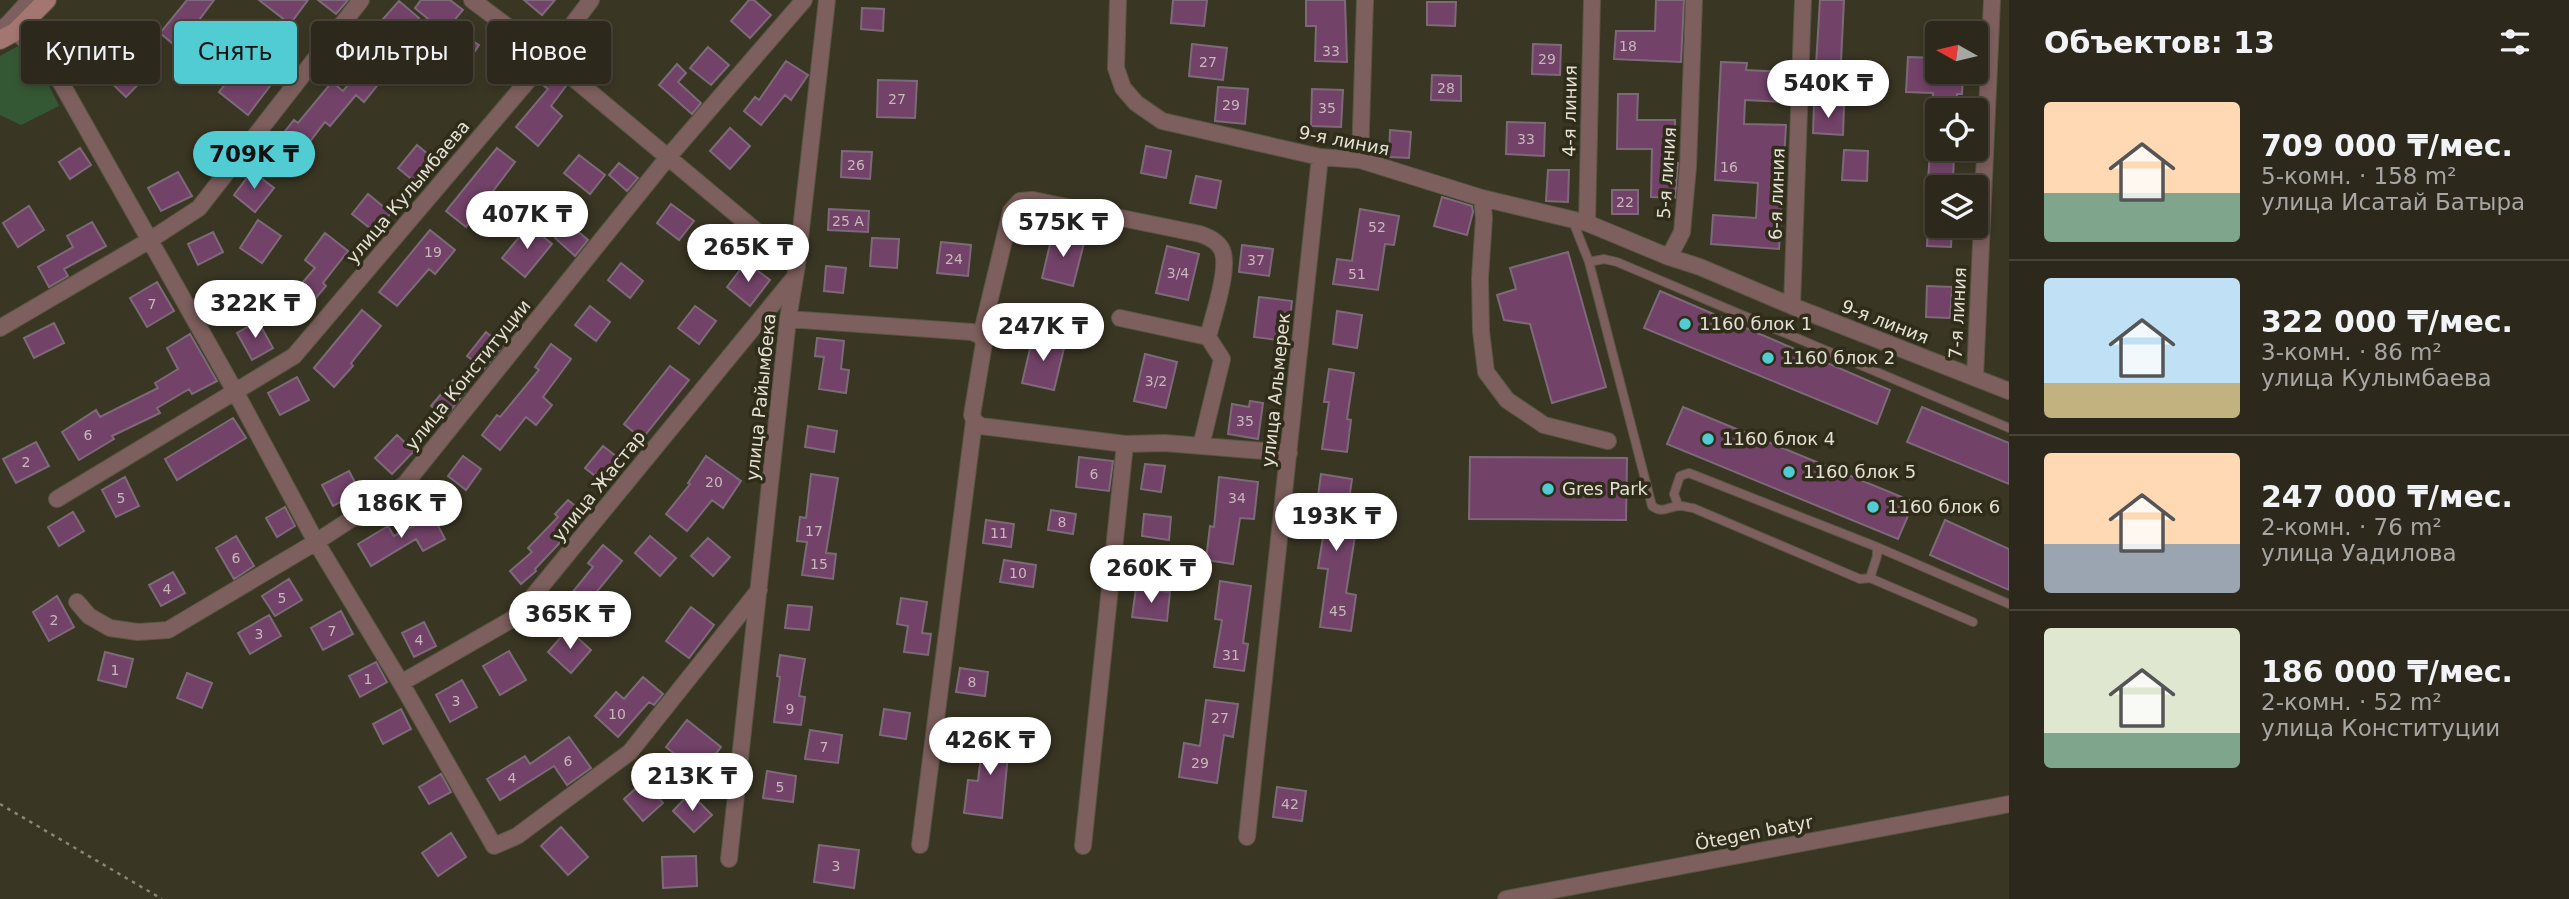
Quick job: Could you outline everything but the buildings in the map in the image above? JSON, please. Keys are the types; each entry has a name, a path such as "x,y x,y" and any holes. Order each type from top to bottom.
{"main road":[{"path":"5,34 36,3"}],"street":[{"path":"0,328 199,208 361,0"},
{"path":"472,0 500,21"},
{"name":"улица Кулымбаева","path":"575,21 591,0"},
{"name":"улица Конституции","path":"77,602 89,616 110,628 138,632 168,630 316,542 405,484 669,156 804,0"},
{"name":"улица Райымбека","path":"729,859 788,319 827,0"},
{"name":"9-я линия","path":"1118,0 1116,68 1122,88 1136,103 1162,121 1320,157 1360,160 1482,198 1580,221"},
{"path":"1360,160 1365,0"},
{"name":"4-я линия","path":"1580,221 1592,0"},
{"name":"5-я линия","path":"1669,257 1682,232 1688,167 1694,0"},
{"name":"6-я линия","path":"1792,306 1803,0"},
{"name":"7-я линия","path":"1975,377 1992,0"},
{"path":"5,34 38,50 60,81 236,393 316,542 401,683 494,846 517,836 629,752 759,590"},
{"name":"улица Кулымбаева","path":"57,499 294,356 525,84"},
{"path":"581,84 669,156 796,270"},
{"name":"улица Альмерек","path":"1247,837 1320,157"},
{"path":"1482,198 1484,218 1480,278 1481,331 1486,372 1507,400 1544,425 1608,441"},
{"path":"920,845 974,421 972,407 984,343 981,336 1011,211 1020,201 1033,200 1200,234 1213,239 1222,250 1224,264 1208,337 1222,359 1201,446"},
{"path":"1580,221 1669,257"},
{"name":"9-я линия","path":"1669,257 2009,391"},
{"name":"улица Жастар","path":"401,683 516,617 796,270"},
{"path":"1120,318 1208,337"},
{"path":"788,319 972,332 981,336"},
{"path":"974,421 981,426 1125,443 1289,453"},
{"path":"1083,846 1125,443"},
{"name":"Ötegen batyr","path":"1506,899 2009,804"}],"lane":[{"path":"1580,221 1652,506 1665,511 1678,505 1693,508 1860,579 1870,578 1973,622"},
{"path":"1589,262 1604,259 1617,262 2009,428"},
{"path":"1678,505 1674,494 1680,476 1689,473 1877,547 2009,604"},
{"path":"1870,578 1877,547"}],"path":[{"path":"0,804 162,899"}],"green space":[{"path":"20,45 21,84 48,84 59,106 21,125 0,115 0,56"}],"place":[{"name":"1160 блок 1","path":"1685,324"},
{"name":"1160 блок 2","path":"1768,358"},
{"name":"1160 блок 4","path":"1708,439"},
{"name":"1160 блок 5","path":"1789,472"},
{"name":"Gres Park","path":"1548,489"},
{"name":"1160 блок 6","path":"1873,507"}]}
